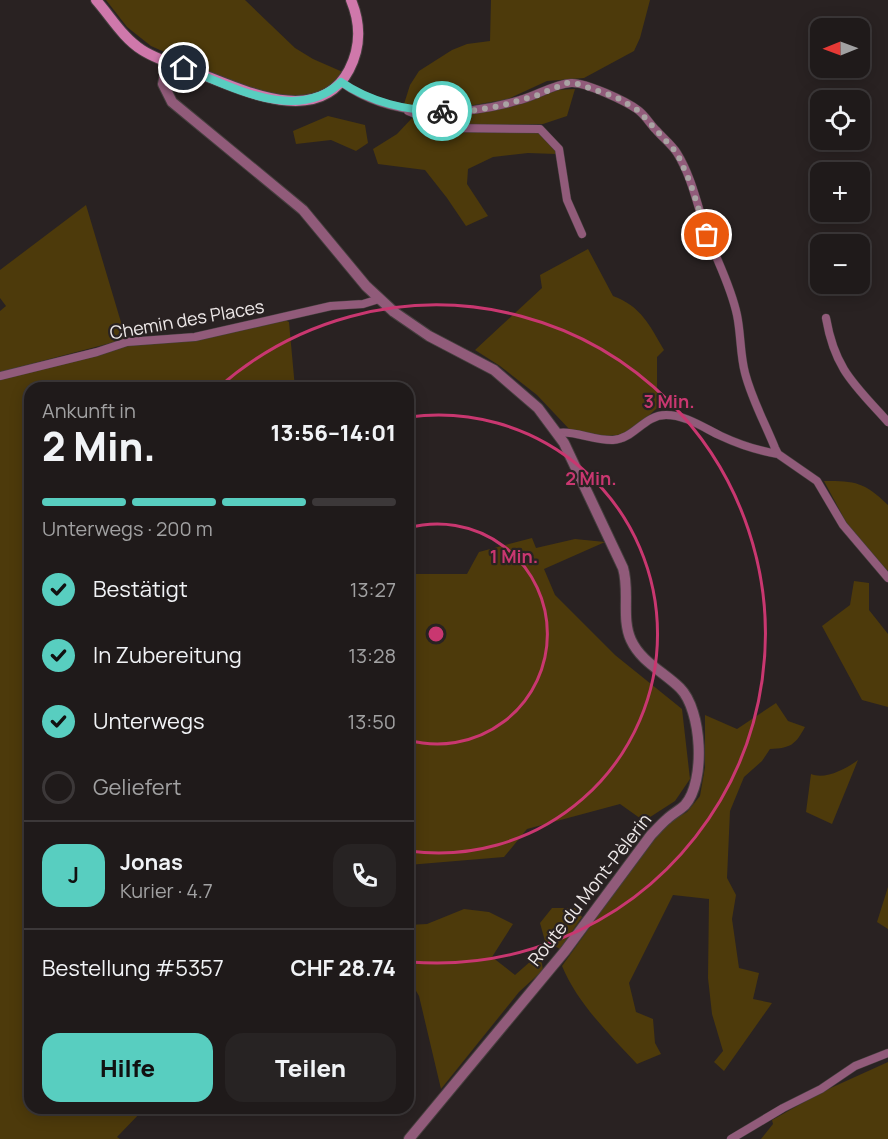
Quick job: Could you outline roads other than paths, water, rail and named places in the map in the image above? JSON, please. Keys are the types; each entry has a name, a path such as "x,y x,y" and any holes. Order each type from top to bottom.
{"main road":[{"path":"96,0 118,28 135,45 146,52 252,93 287,101 318,97 341,82 356,56 359,36 357,16 351,0"}],"street":[{"name":"Route du Mont-Pèlerin","path":"168,61 163,84 172,102 303,210 379,298 420,331 486,365 503,377 538,408 559,433 623,568 627,585 627,626 630,639 642,656 680,688 692,705 696,721 699,758 696,787 685,805 665,820 651,835 565,951 408,1139"},
{"path":"341,82 351,89 452,128 540,129 560,149 567,200 582,234"},
{"path":"398,107 463,112 500,106 535,96 567,83 575,83 616,97 639,111 677,153 690,182 707,235 729,284 753,402 778,454"},
{"name":"Chemin des Places","path":"0,376 97,352 127,342 195,338 330,306 363,304 379,298"},
{"path":"826,318 838,361 847,376 888,422"},
{"path":"559,433 617,440 626,437 652,417 666,415 680,417 722,437 778,454 817,481 843,525 888,578"},
{"path":"731,1139 783,1108 821,1089 855,1066 888,1053"}]}
